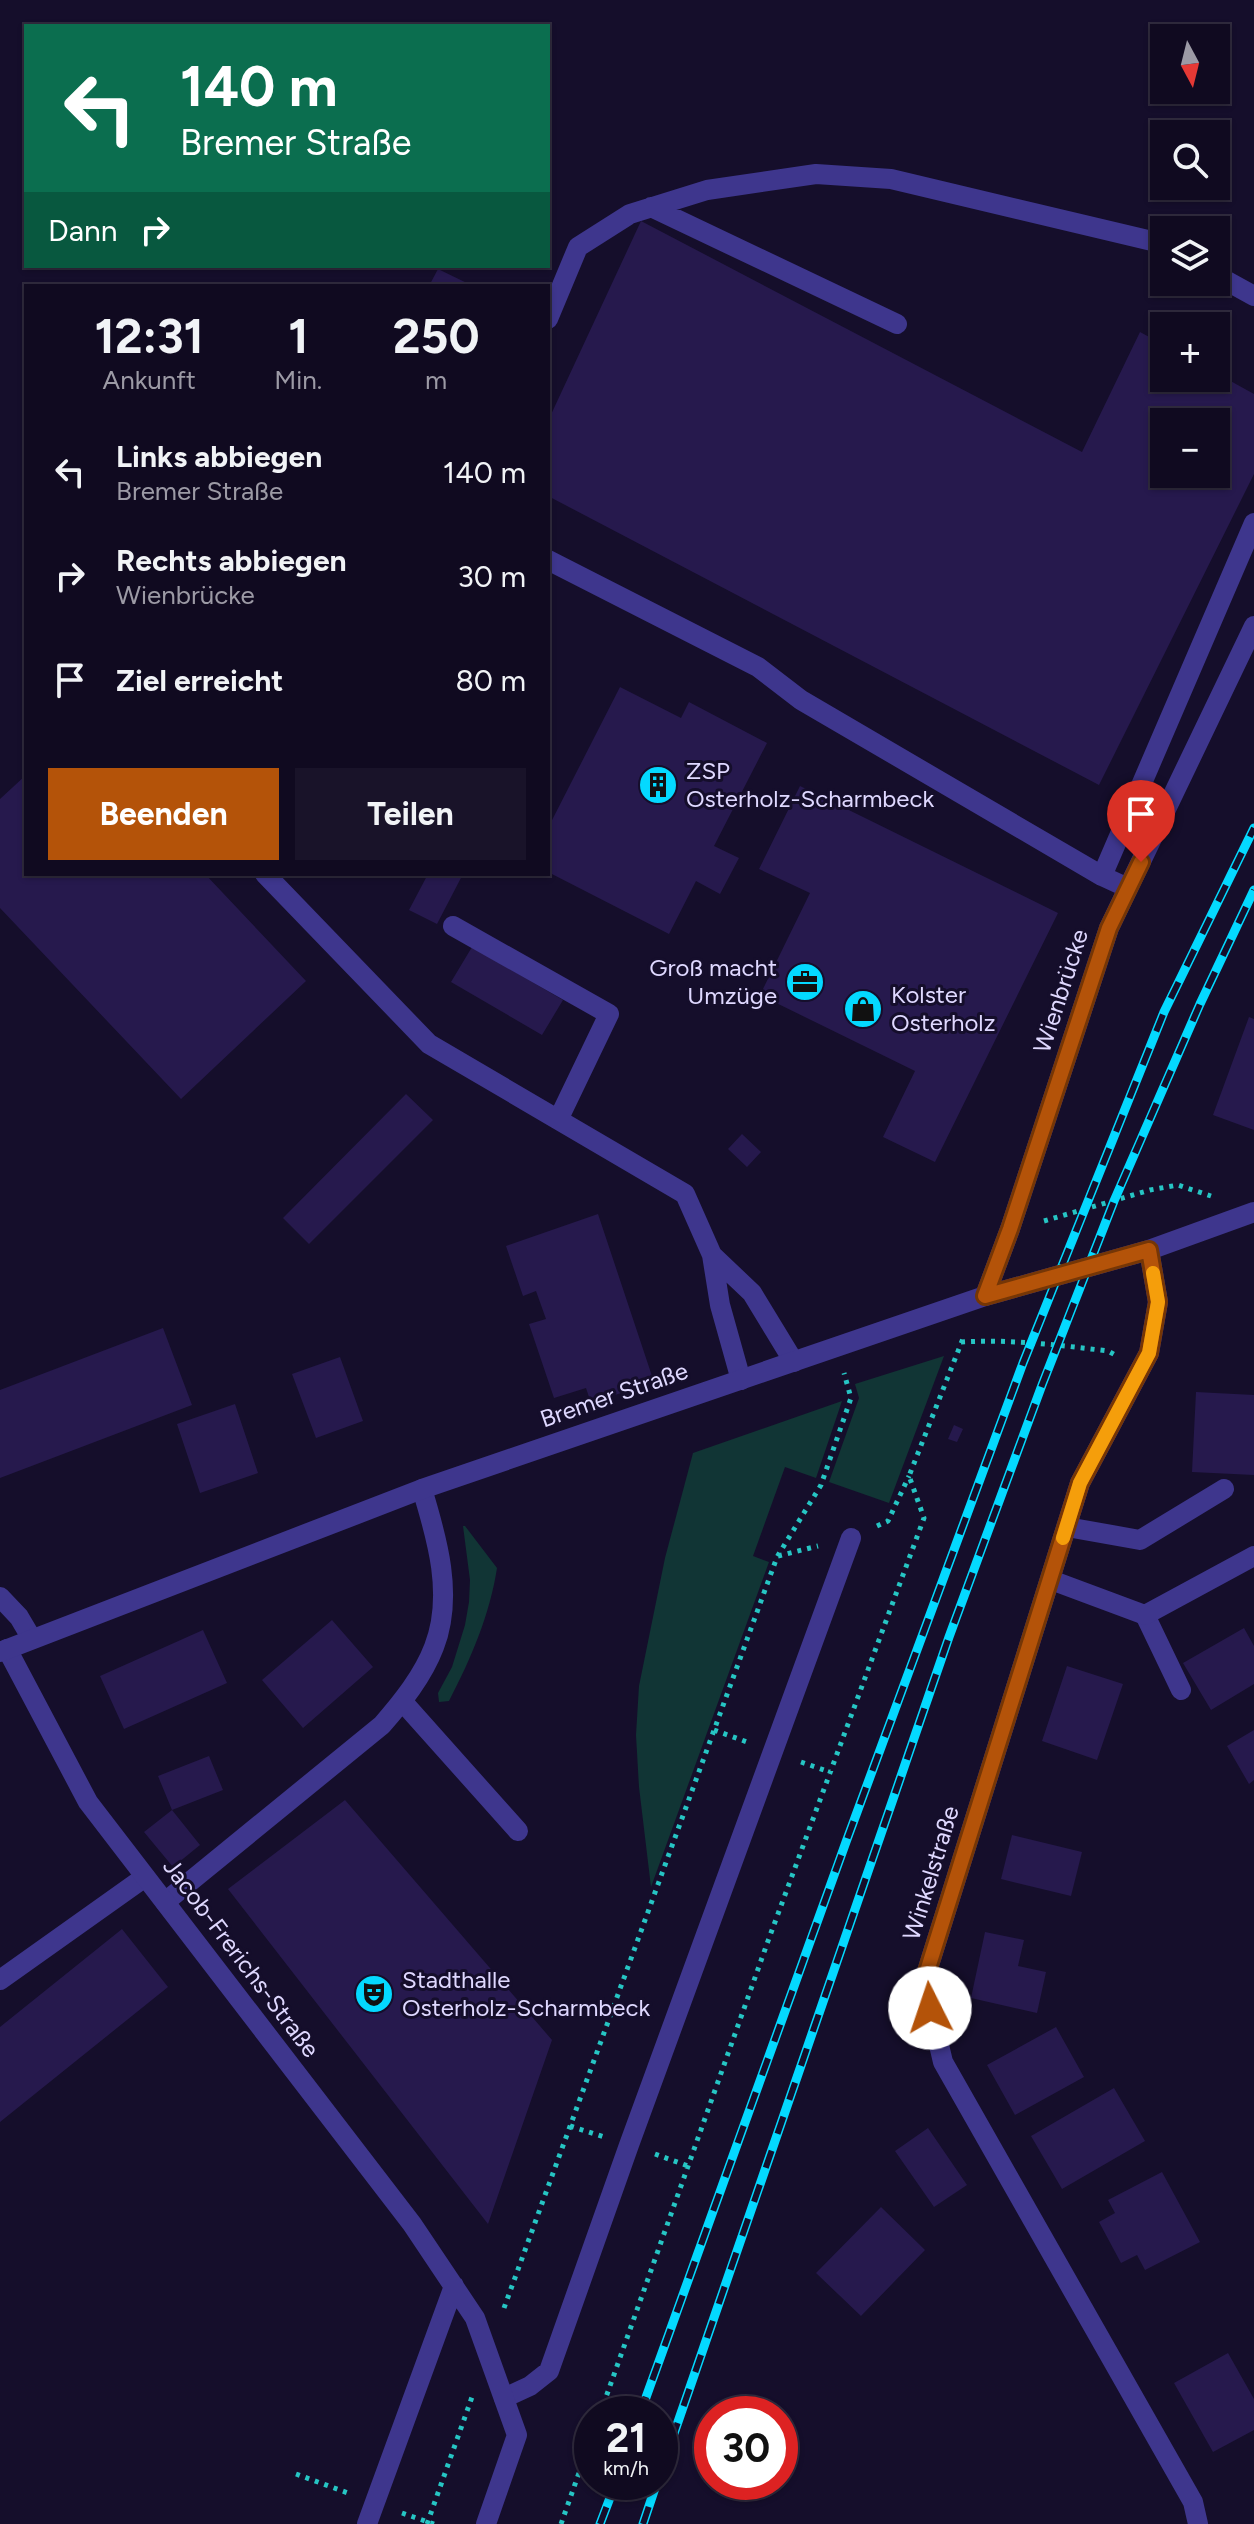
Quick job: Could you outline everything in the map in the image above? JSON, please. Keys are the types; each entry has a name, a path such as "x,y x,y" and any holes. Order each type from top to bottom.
{"street":[{"path":"550,314 578,247 630,214 707,190 816,174 891,179 1150,241"},
{"path":"651,207 897,324"},
{"path":"1230,283 1254,296"},
{"path":"1102,876 1254,523"},
{"path":"550,561 758,667 801,700 1102,876 1128,888"},
{"name":"Wienbrücke","path":"985,1296 1109,928 1254,626"},
{"path":"267,876 429,1044 685,1194 712,1255 720,1305 741,1380"},
{"path":"453,926 609,1014 559,1118"},
{"name":"Bremer Straße","path":"4,1651 422,1489 985,1296 1149,1250 1251,1213"},
{"name":"Winkelstraße","path":"1149,1250 1158,1302 1149,1353 1080,1483 924,1981 943,2062 1193,2502 1198,2524"},
{"path":"712,1255 752,1293 794,1362"},
{"path":"165,1902 382,1725 402,1701 434,1647 442,1607 442,1571 422,1489"},
{"path":"1067,1527 1140,1540 1224,1489"},
{"path":"504,2398 530,2386 549,2371 851,1538"},
{"path":"1145,1615 1254,1556"},
{"path":"1051,1580 1145,1615 1181,1690"},
{"path":"0,1597 19,1617 32,1639"},
{"name":"Jacob-Frerichs-Straße","path":"4,1651 88,1802 412,2224 475,2318 517,2435 486,2524"},
{"path":"402,1701 518,1831"},
{"path":"0,1980 145,1877"},
{"path":"367,2524 454,2286"}],"path":[{"path":"1010,1229 1178,1185 1251,1213"},
{"path":"606,2396 768,1941 924,1518 909,1476 960,1342 985,1296"},
{"path":"960,1342 1031,1342 1108,1351 1118,1357 1149,1353"},
{"path":"427,2524 777,1557 821,1485 851,1398 836,1347"},
{"path":"561,2524 574,2487"}],"green space":[{"path":"944,1356 889,1503 829,1482 859,1398 855,1384"},
{"path":"842,1401 816,1478 785,1467 753,1556 769,1562 651,1887 639,1787 636,1735 639,1686 665,1558 693,1453"},
{"path":"463,1526 497,1568 485,1619 472,1653 449,1701 439,1702 438,1693 452,1667 469,1602 470,1580"}],"building":[{"path":"641,221 1082,452 1140,332 1150,337 1150,392 1230,392 1230,381 1254,394 1254,474 1099,785 550,497 550,417"},
{"path":"438,269 469,284 430,284"},
{"name":"ZSP Osterholz-Scharmbeck","path":"620,687 681,718 689,702 767,743 714,846 739,858 720,894 696,881 669,934 550,873 550,824"},
{"path":"24,777 24,876 207,876 306,981 181,1099 0,908 0,799"},
{"path":"800,786 1058,913 935,1162 883,1137 915,1071 760,995 810,893 759,869"},
{"path":"427,876 462,876 437,924 409,910"},
{"path":"472,947 563,1000 542,1035 451,982"},
{"path":"1249,1017 1254,1019 1254,1130 1213,1115"},
{"path":"406,1094 433,1120 309,1244 283,1218"},
{"path":"742,1134 761,1152 747,1167 728,1149"},
{"path":"598,1214 654,1382 591,1403 586,1388 554,1398 529,1324 546,1319 536,1291 523,1296 506,1246"},
{"path":"163,1328 192,1405 0,1478 0,1390"},
{"path":"340,1357 363,1421 316,1438 292,1374"},
{"path":"1196,1392 1254,1395 1254,1475 1192,1472"},
{"path":"235,1404 258,1473 200,1493 177,1424"},
{"path":"954,1425 963,1429 957,1442 948,1439"},
{"path":"332,1620 373,1667 303,1728 262,1680"},
{"path":"1244,1628 1254,1646 1254,1684 1211,1710 1183,1663"},
{"path":"203,1630 227,1683 124,1729 100,1676"},
{"path":"1067,1666 1123,1684 1097,1760 1042,1741"},
{"path":"1254,1730 1254,1780 1249,1784 1227,1746"},
{"path":"209,1756 223,1790 172,1810 158,1776"},
{"name":"Stadthalle Osterholz-Scharmbeck","path":"345,1800 552,2040 488,2224 228,1889"},
{"path":"172,1810 200,1845 173,1867 144,1832"},
{"path":"1012,1835 1082,1852 1071,1896 1001,1879"},
{"path":"122,1929 168,1987 0,2122 0,2027"},
{"path":"985,1932 1024,1940 1018,1966 1046,1972 1037,2013 971,1998"},
{"path":"1056,2027 1084,2077 1015,2115 987,2065"},
{"path":"1114,2088 1145,2141 1062,2189 1031,2136"},
{"path":"928,2128 967,2185 934,2207 895,2151"},
{"path":"1162,2172 1200,2242 1145,2270 1137,2255 1121,2263 1099,2222 1115,2213 1108,2200"},
{"path":"881,2207 925,2250 861,2316 816,2273"},
{"path":"1228,2353 1254,2399 1254,2430 1213,2452 1174,2383"}],"railway":[{"path":"646,2396 1023,1363 1164,1012 1254,828"},
{"path":"678,2422 949,1637 1042,1385 1114,1201 1200,1004 1254,890"},
{"path":"600,2524 609,2500"},
{"path":"643,2524 651,2500"}],"slow traffic":[{"path":"1063,1538 1080,1483 1149,1353 1158,1302 1153,1273"}],"place":[{"name":"ZSP Osterholz-Scharmbeck","path":"658,785"},
{"name":"Groß macht Umzüge","path":"805,982"},
{"name":"Kolster Osterholz","path":"863,1009"},
{"name":"Stadthalle Osterholz-Scharmbeck","path":"374,1994"}],"route":[{"path":"930,2008 924,1981 1080,1483 1149,1353 1158,1302 1149,1250 985,1296 1109,928 1141,862"}]}
